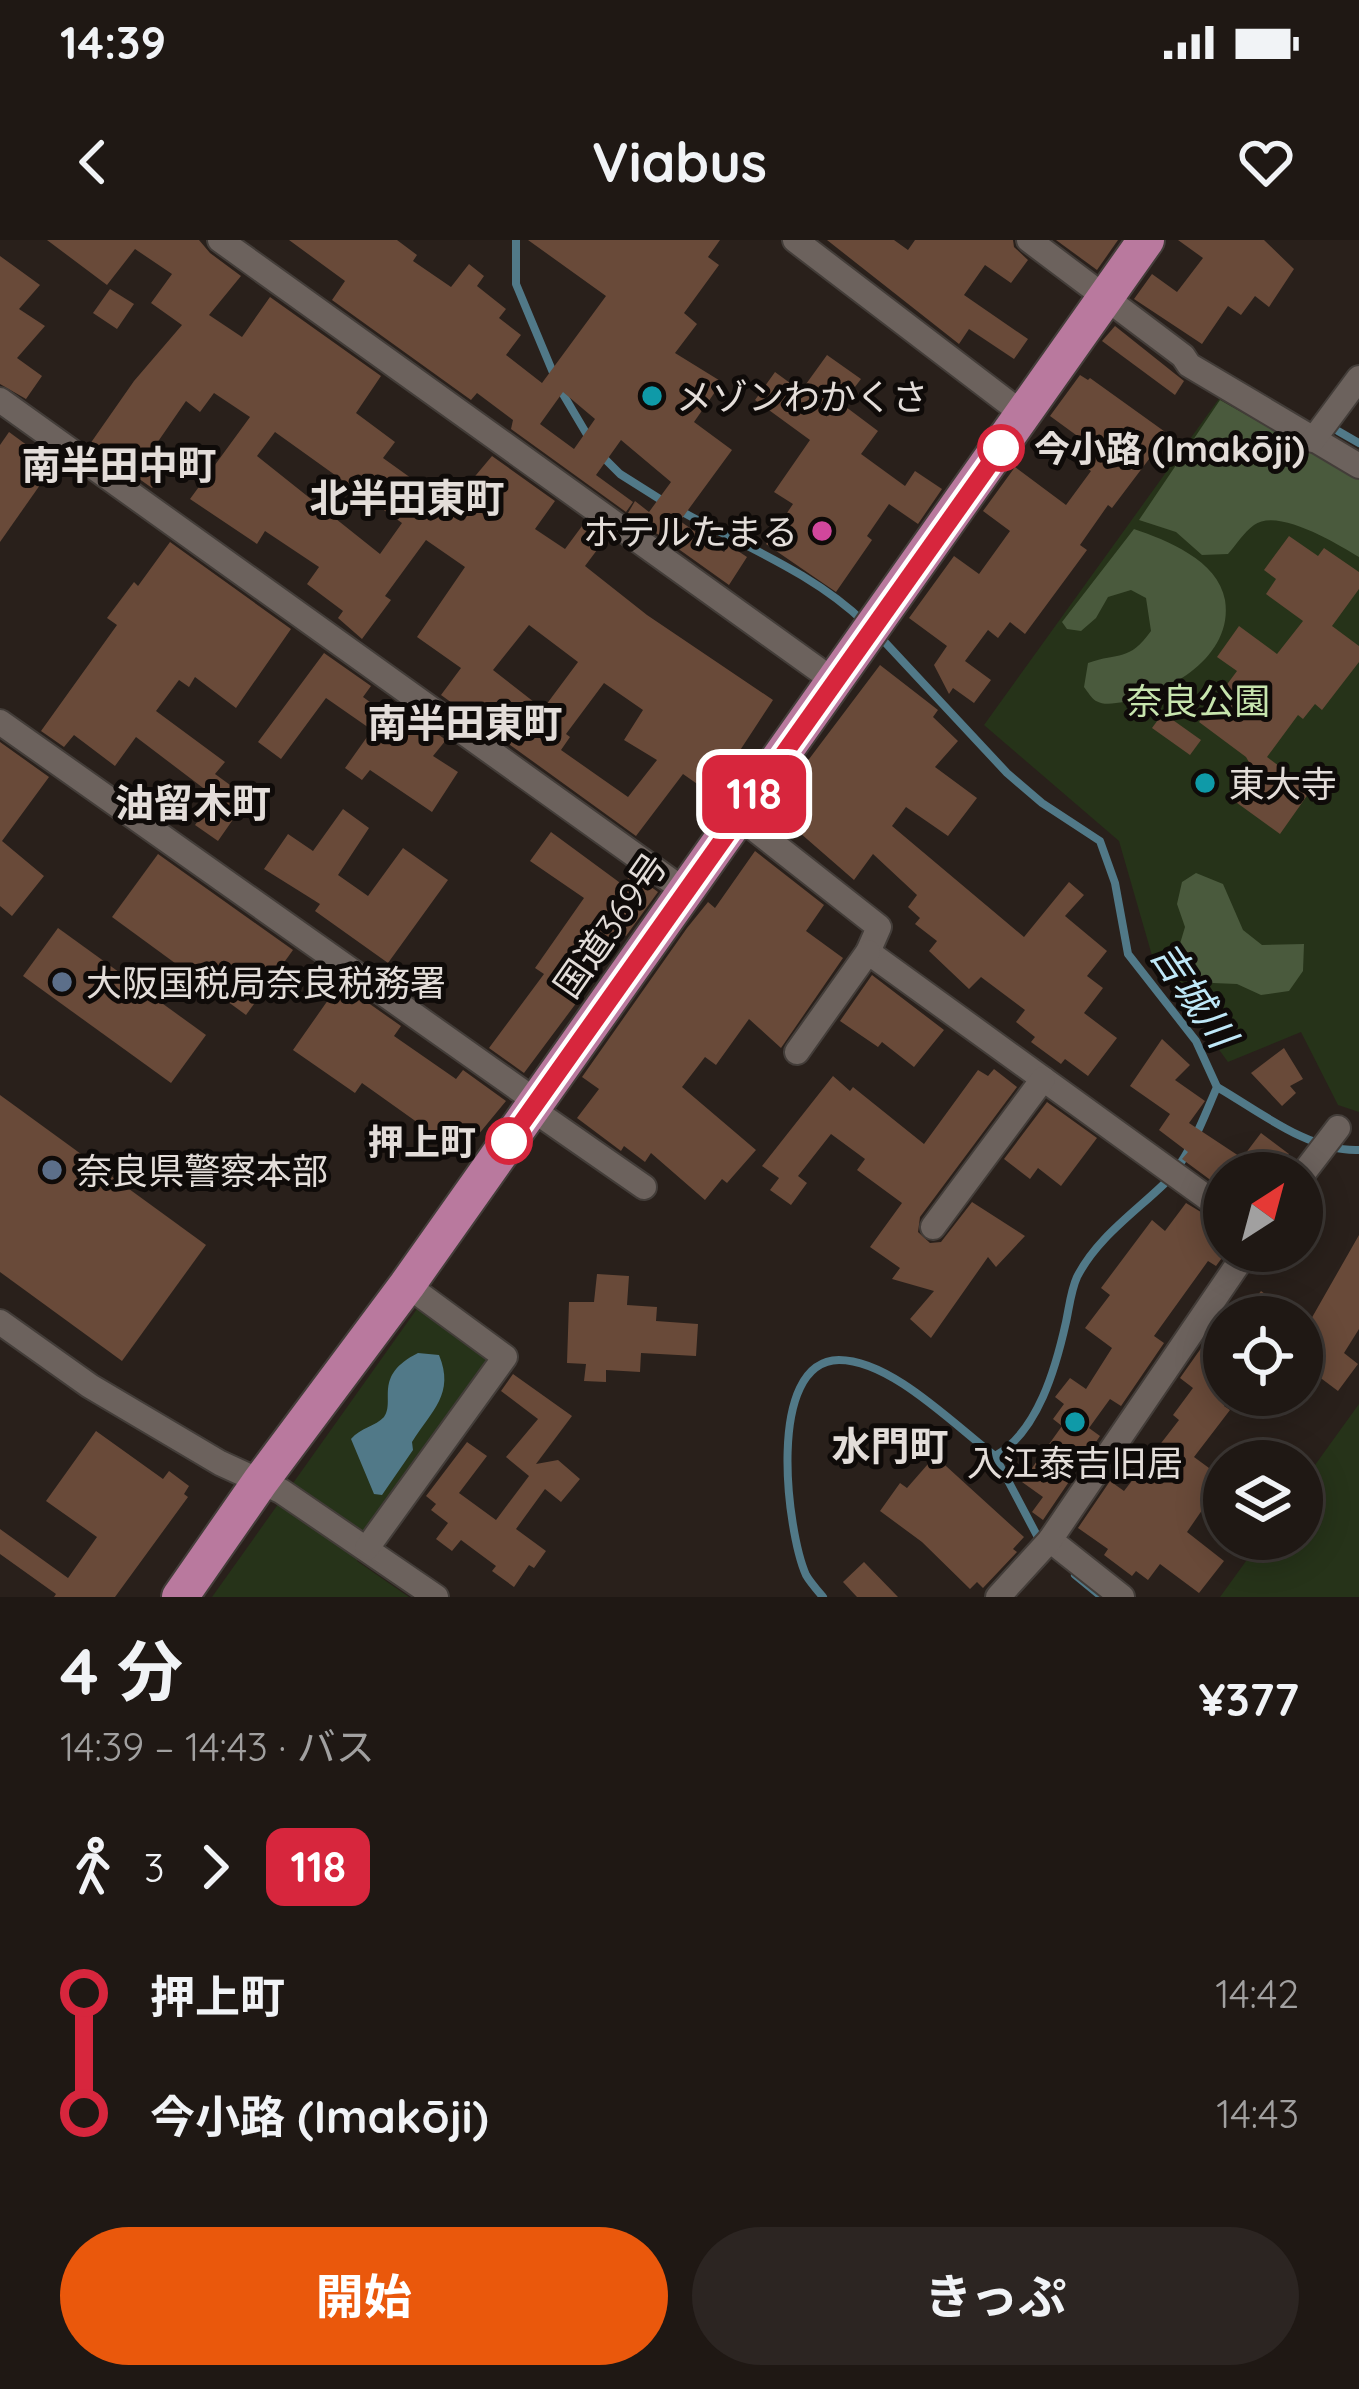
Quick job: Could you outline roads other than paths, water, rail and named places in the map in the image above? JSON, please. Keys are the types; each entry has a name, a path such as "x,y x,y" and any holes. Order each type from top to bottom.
{"highway":[{"name":"国道369号","path":"179,1597 407,1286 1146,240"}],"street":[{"path":"220,240 834,681"},
{"path":"795,240 1024,415"},
{"path":"1029,240 1190,365 1359,466"},
{"path":"1312,440 1359,378"},
{"path":"0,400 685,891"},
{"path":"0,722 644,1187"},
{"path":"738,816 879,927 868,952 797,1052"},
{"path":"868,952 1203,1195"},
{"path":"934,1227 1043,1079"},
{"path":"998,1597 1050,1540 1232,1272"},
{"path":"367,1548 506,1357 407,1286"},
{"path":"0,1322 90,1386 220,1463 281,1491 436,1597"},
{"path":"1050,1540 1122,1597"}],"water":[{"path":"418,1353 439,1355 443,1391 412,1442 413,1450 382,1495 374,1494 351,1439 384,1417 390,1379"}],"waterway":[{"name":"吉城川","path":"516,240 516,284 554,375"},
{"name":"吉城川","path":"560,389 589,438"},
{"path":"1338,431 1359,443"},
{"name":"吉城川","path":"601,455 620,474 666,503"},
{"name":"吉城川","path":"679,510 800,575 865,623"},
{"name":"吉城川","path":"823,1597 806,1575 799,1553 789,1488 791,1417 800,1388 816,1368 839,1360 859,1363 921,1396 995,1456 1023,1431 1043,1397 1073,1288 1085,1263 1173,1174 1217,1087 1196,1041 1128,954 1115,883 1100,841 1007,773 881,638"},
{"path":"1217,1087 1303,1137 1359,1150"},
{"path":"995,1456 1042,1545"},
{"path":"1075,1575 1102,1597"}],"place":[{"name":"メゾンわかくさ","path":"652,396"},
{"name":"今小路 (Imakōji)","path":"1001,448"},
{"name":"ホテルたまる","path":"822,531"},
{"name":"東大寺","path":"1205,783"},
{"name":"大阪国税局奈良税務署","path":"62,982"},
{"name":"押上町","path":"509,1141"},
{"name":"奈良県警察本部","path":"52,1170"},
{"name":"入江泰吉旧居","path":"1075,1422"}],"district":[{"name":"南半田中町","path":"119,464"},
{"name":"北半田東町","path":"407,497"},
{"name":"南半田東町","path":"465,722"},
{"name":"油留木町","path":"193,802"},
{"name":"水門町","path":"890,1445"}],"park label":[{"name":"奈良公園","path":"1198,700"}]}
